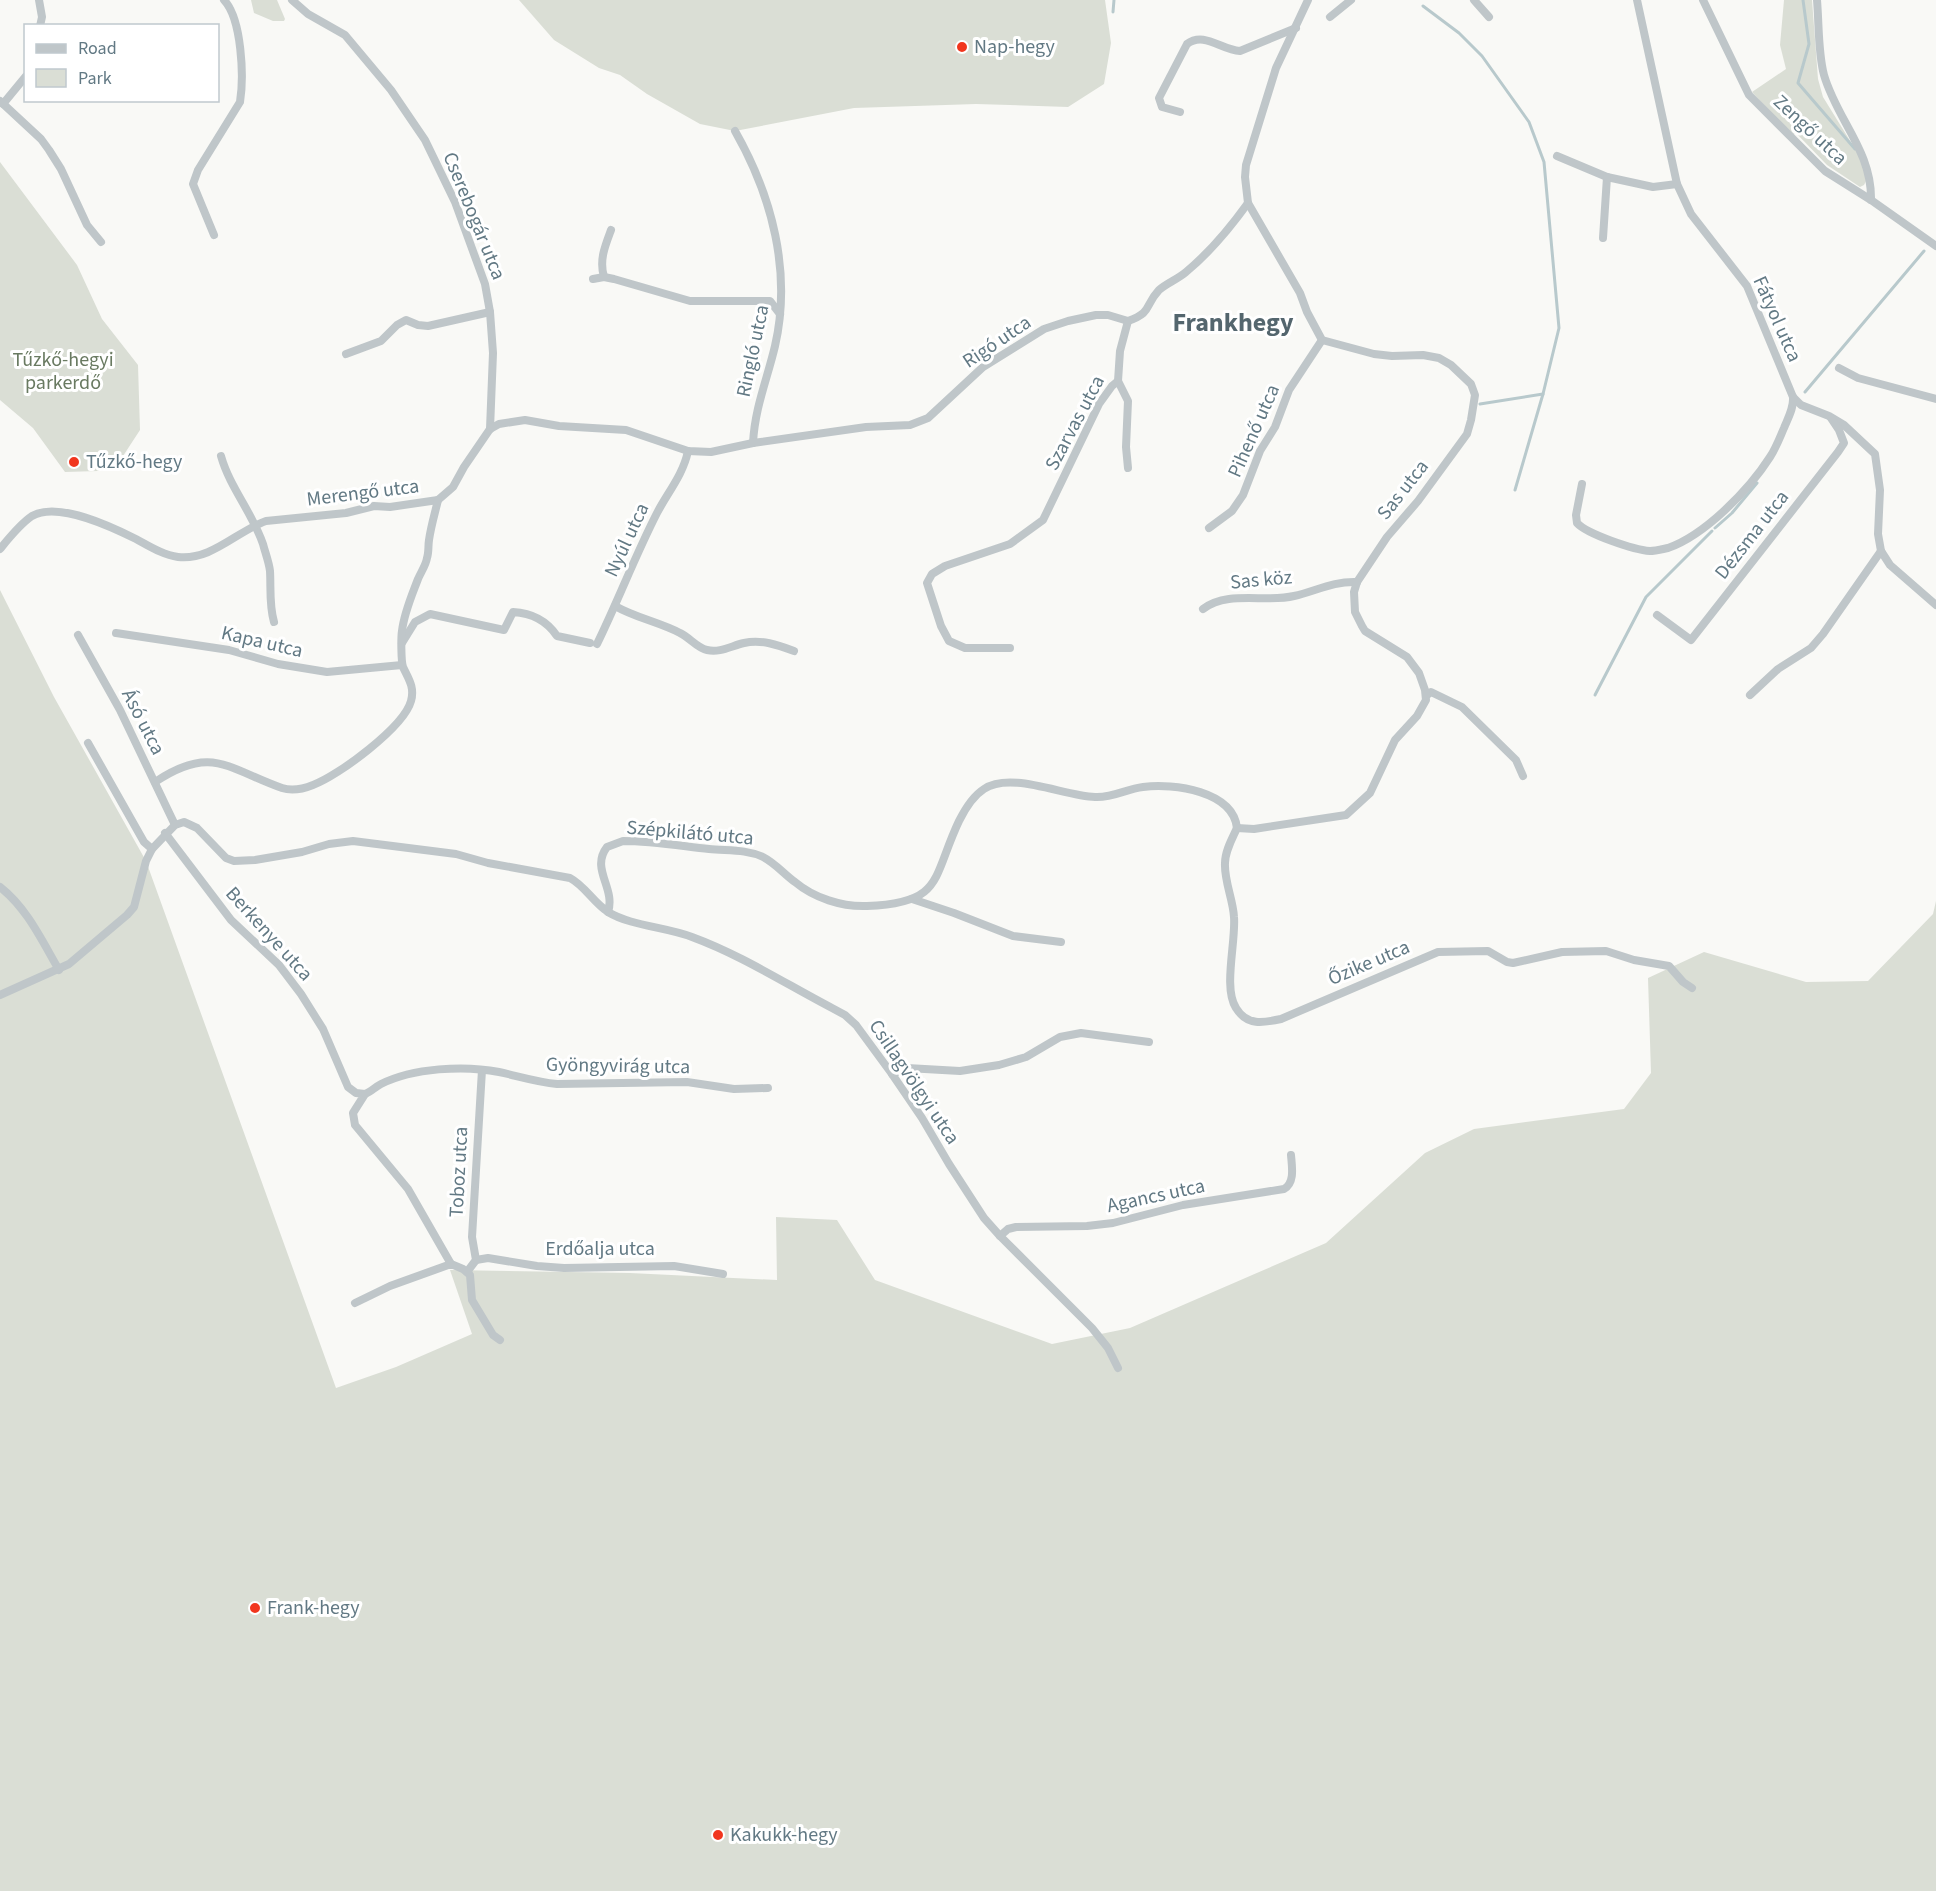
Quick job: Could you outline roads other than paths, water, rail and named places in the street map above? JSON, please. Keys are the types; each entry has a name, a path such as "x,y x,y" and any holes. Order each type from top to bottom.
{"street":[{"path":"39,0 42,16 40,24"},
{"name":"Cserebogár utca","path":"292,0 308,14 348,38 392,90 413,120 455,202 484,284 490,312 492,353 490,429"},
{"path":"1308,0 1276,69 1246,165 1245,177 1248,203 1300,294 1306,312 1322,340"},
{"path":"1330,17 1351,0"},
{"path":"1474,0 1489,17"},
{"name":"Fátyol utca","path":"1637,0 1677,184 1691,214 1747,286 1793,397"},
{"name":"Zengő utca","path":"1703,0 1749,94 1825,171 1936,246"},
{"path":"1817,0 1824,73 1868,165 1871,200"},
{"path":"214,235 193,184 198,170 240,102 241,61 235,18 229,2"},
{"path":"1180,112 1162,107 1159,98 1187,44 1192,39 1204,39 1240,51 1296,28"},
{"path":"24,78 2,102 49,150 61,169 87,225 101,243"},
{"name":"Ringló utca","path":"735,131 755,168 778,244 782,280 775,346 762,386 754,423 753,443"},
{"path":"1557,156 1607,177 1653,187 1677,184"},
{"path":"1603,238 1607,177"},
{"path":"1128,321 1147,312 1158,292 1185,273 1206,253 1248,203"},
{"path":"604,277 601,268 602,255 611,230"},
{"path":"593,279 604,277 690,301 770,301 780,314"},
{"path":"346,354 381,341 406,320 428,326 490,312"},
{"name":"Rigó utca","path":"753,443 866,427 910,425 928,418 983,367 1044,329 1096,315 1118,317 1128,321"},
{"name":"Szarvas utca","path":"1010,648 965,648 949,641 941,626 927,582 932,574 945,566 1010,544 1043,520 1099,404 1118,381 1120,351 1128,321"},
{"name":"Pihenő utca","path":"1209,528 1232,511 1243,495 1260,451 1275,427 1289,390 1322,340"},
{"name":"Sas utca","path":"1322,340 1374,354 1423,355 1438,358 1451,365 1471,384 1475,394 1467,434 1418,501 1387,537 1357,582"},
{"path":"1839,368 1858,378 1936,399"},
{"path":"1118,381 1128,401 1126,447 1128,468"},
{"path":"1793,397 1801,405 1829,416 1844,425 1875,454 1880,490 1878,534 1881,551 1890,565 1936,605"},
{"path":"1582,484 1577,523 1581,528 1650,551 1668,548 1708,524 1740,494 1771,456 1793,407 1793,397"},
{"name":"Dézsma utca","path":"1658,615 1691,640 1844,443 1839,430 1829,416"},
{"path":"490,429 499,424 525,420 559,426 626,429 688,451 711,452 753,443"},
{"name":"Merengő utca","path":"0,549 26,521 46,512 95,520 155,549 179,557 194,556 223,545 266,521 346,513 374,506 390,507 438,500 453,487 490,429"},
{"name":"Nyúl utca","path":"402,644 415,622 430,614 504,630 513,612 527,613 550,626 557,636 593,644 615,606 658,512 679,478 688,451"},
{"path":"221,456 228,479 256,525 269,566 271,611 274,622"},
{"path":"155,782 195,763 213,762 233,766 289,790 313,785 352,763 372,746 408,709 412,699 409,675 402,665 402,632 405,614 427,559 438,500"},
{"path":"1750,695 1778,669 1811,648 1881,551"},
{"path":"912,899 927,890 938,875 956,829 969,804 982,790 1004,782 1093,797 1113,796 1140,787 1152,786 1199,792 1213,796 1228,806 1236,817 1237,828 1254,829 1286,822 1346,815 1370,793 1390,749 1417,716 1427,695 1419,673 1407,657 1365,631 1354,605 1357,582"},
{"name":"Sas köz","path":"1203,609 1210,603 1231,598 1264,599 1294,596 1329,584 1357,582"},
{"path":"615,606 635,617 656,622 680,633 706,650 722,650 753,642 775,644 794,651"},
{"name":"Kapa utca","path":"116,633 229,650 279,664 327,672 402,665"},
{"name":"Ásó utca","path":"78,635 120,710 175,825"},
{"path":"1427,695 1431,693 1462,707 1516,760 1523,776"},
{"path":"88,743 144,842 152,849"},
{"path":"0,995 59,970 120,921 134,907 146,861 152,849 165,833 175,825 184,822 196,828 226,858 234,861 302,852 342,842 368,842 456,854 494,865 570,878 577,882 594,902 608,912"},
{"name":"Őzike utca","path":"1237,828 1225,862 1234,917 1231,987 1235,1006 1250,1022 1259,1023 1281,1019 1438,952 1488,951 1513,963 1562,952 1606,951 1634,960 1668,966 1692,988"},
{"name":"Berkenye utca","path":"165,833 231,920 279,965 323,1029 348,1088 356,1093 365,1094"},
{"name":"Szépkilátó utca","path":"608,912 610,896 600,867 600,858 607,847 623,841 747,852 773,863 809,892 839,903 864,906 912,899"},
{"path":"0,887 15,899 25,912 59,970"},
{"path":"912,899 1013,936 1061,942"},
{"name":"Csillagvölgyi utca","path":"608,912 623,919 671,930 707,943 845,1015 856,1025 892,1074 922,1118 972,1201 1000,1236 1027,1260 1092,1328 1108,1348 1118,1368"},
{"path":"892,1074 907,1068 960,1071 999,1065 1026,1057 1060,1037 1081,1033 1149,1042"},
{"name":"Gyöngyvirág utca","path":"365,1094 400,1077 451,1068 482,1070 558,1084 687,1082 734,1089 768,1088"},
{"name":"Toboz utca","path":"476,1260 472,1237 482,1070"},
{"path":"365,1094 353,1113 355,1125 408,1189 451,1264 467,1272 471,1281 472,1300 494,1335 500,1340"},
{"name":"Agancs utca","path":"1000,1236 1008,1229 1016,1227 1087,1226 1113,1223 1183,1205 1284,1189 1291,1182 1291,1155"},
{"name":"Erdőalja utca","path":"476,1260 488,1258 564,1268 674,1266 723,1274"},
{"path":"467,1272 476,1260"},
{"path":"356,1303 390,1286 451,1264"}],"waterway":[{"path":"1113,12 1114,0"},
{"path":"1803,0 1809,44 1798,83 1855,149"},
{"path":"1423,6 1459,33 1482,56 1529,122 1544,162 1559,328 1543,394 1515,490"},
{"path":"1805,392 1924,251"},
{"path":"1480,404 1543,394"},
{"path":"1715,528 1732,513 1757,483"},
{"path":"1595,695 1646,597 1712,531"}],"place":[{"name":"Nap-hegy","path":"962,47"},
{"name":"Tűzkő-hegy","path":"74,462"},
{"name":"Frank-hegy","path":"255,1608"},
{"name":"Kakukk-hegy","path":"718,1835"}],"district":[{"name":"Frankhegy","path":"1233,322"}],"park label":[{"name":"Tűzkő-hegyi parkerdő","path":"63,372"}]}
